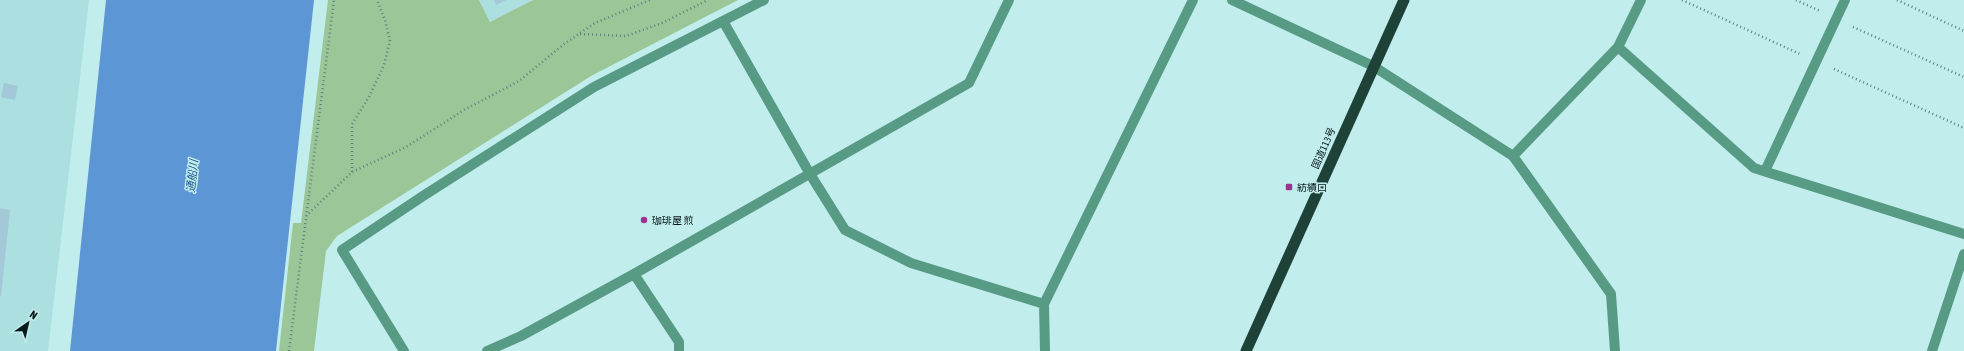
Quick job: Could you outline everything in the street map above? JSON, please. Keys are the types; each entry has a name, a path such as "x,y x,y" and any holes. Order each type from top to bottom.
{"highway":[{"name":"国道113号","path":"1246,351 1404,0"}],"street":[{"path":"404,351 342,250 594,87 764,0"},
{"path":"487,351 521,336 634,274 969,83 1009,0"},
{"path":"1045,351 1044,304 1193,0"},
{"path":"1232,0 1373,66 1513,156 1611,294 1615,351"},
{"path":"1513,156 1618,47 1641,0"},
{"path":"1765,171 1845,0"},
{"path":"723,21 810,174 845,230 911,263 1044,304"},
{"path":"1618,47 1754,168 1964,234"},
{"path":"1932,351 1964,254"},
{"path":"634,274 679,342 679,351"}],"path":[{"path":"289,351 334,0"},
{"path":"352,172 352,124 369,97 384,65 390,41 385,20 377,0"},
{"path":"306,216 352,172 406,147 464,110 519,81 595,23 650,0"},
{"path":"579,34 626,36 662,23 708,0"},
{"path":"1796,0 1964,77"},
{"path":"1897,0 1964,31"}],"shaded area":[{"path":"0,0 89,0 48,351 0,351"},
{"path":"479,0 533,0 490,22"}],"green space":[{"path":"328,0 479,0 490,22 533,0 738,0 591,76 337,236 326,251 314,351 279,351 293,223 301,223"}],"water":[{"name":"通船川","path":"106,0 314,0 276,351 70,351"}],"building":[{"path":"494,0 506,0 496,5"},
{"path":"4,83 18,86 15,100 1,97"},
{"path":"0,208 10,210 1,296 0,296"}],"place":[{"name":"紡績口","path":"1289,187"},
{"name":"珈琲屋 煎","path":"644,220"}]}
